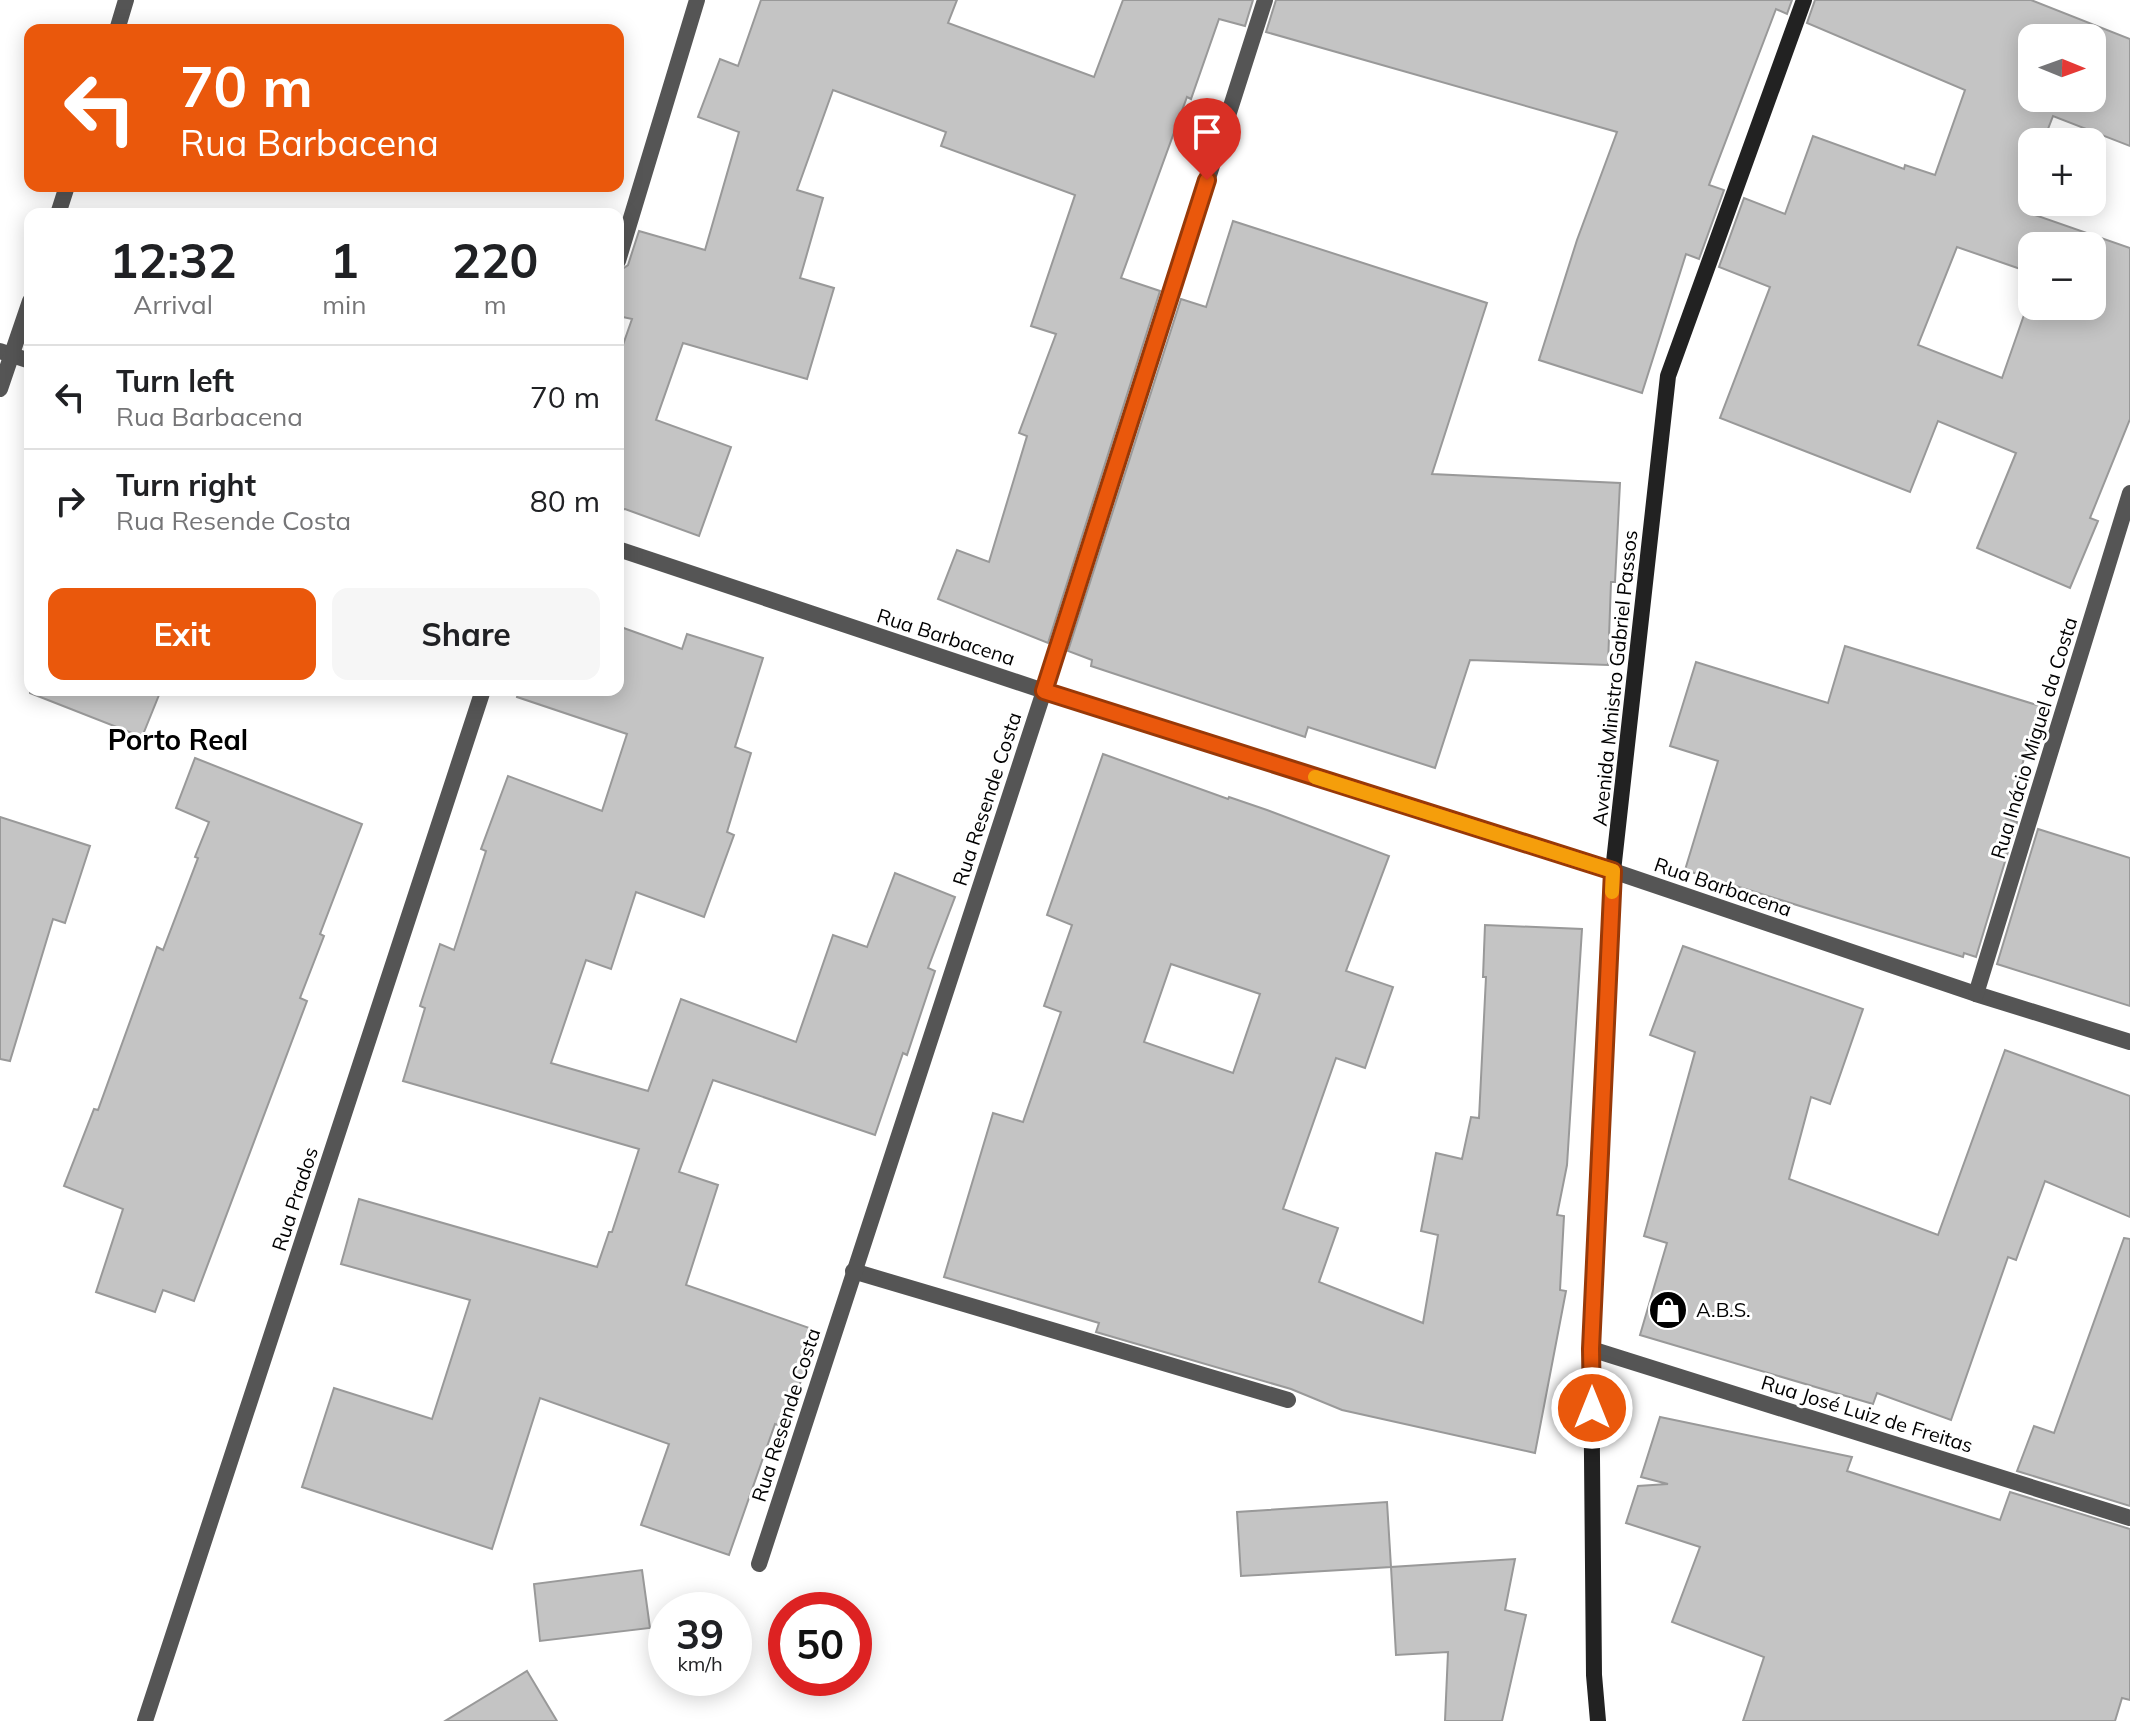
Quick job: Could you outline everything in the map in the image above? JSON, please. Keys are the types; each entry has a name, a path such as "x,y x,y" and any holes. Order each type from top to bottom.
{"main road":[{"name":"Avenida Ministro Gabriel Passos","path":"1598,1721 1594,1675 1591,1349 1613,871 1668,376 1804,0"}],"street":[{"path":"119,24 126,0"},
{"path":"624,241 697,0"},
{"name":"Rua Resende Costa","path":"759,1564 1044,691 1265,0"},
{"path":"0,389 6,353 24,314"},
{"name":"Rua Inácio Miguel da Costa","path":"1976,994 2130,493"},
{"name":"Rua Barbacena","path":"624,551 1044,691 1613,871 1976,994 2130,1042"},
{"name":"Rua Prados","path":"145,1721 481,696"},
{"path":"853,1271 1288,1400"},
{"name":"Rua José Luiz de Freitas","path":"1591,1349 2130,1518"}],"building":[{"path":"761,0 957,0 948,23 1094,77 1123,0 1253,0 1245,26 1219,19 1121,278 1160,291 1048,643 938,599 957,550 989,562 1027,436 1019,433 1056,334 1031,326 1075,195 941,146 946,132 833,90 797,190 823,198 800,278 834,288 807,379 683,343 656,420 731,447 699,536 624,509 624,342 632,319 624,317 624,268 628,265 639,231 705,250 739,132 698,117 720,59 738,66"},
{"path":"1276,0 1792,0 1787,14 1776,9 1709,185 1724,190 1699,259 1686,254 1642,393 1539,360 1577,240 1617,132 1266,32"},
{"path":"1815,0 2031,0 2092,24 2018,24 2018,112 2106,112 2106,30 2130,39 2130,146 2106,137 2106,128 2084,128 2053,116 2048,128 2018,128 2018,216 2038,216 2084,232 2018,232 2018,268 1957,247 1918,345 2002,378 2022,320 2106,320 2106,240 2130,248 2130,419 2090,518 2098,521 2070,588 1977,548 2016,453 1938,421 1910,492 1720,418 1770,287 1719,267 1744,198 1785,214 1813,136 1904,169 1905,165 1935,175 1965,90 1807,23"},
{"path":"1233,221 1487,303 1432,474 1620,483 1615,582 1611,582 1608,665 1470,660 1435,768 1308,727 1305,737 1091,666 1092,660 1068,651 1181,299 1206,307"},
{"path":"624,628 682,649 687,634 763,658 735,747 751,753 727,832 734,835 704,917 636,892 611,969 586,960 551,1063 648,1091 681,999 796,1042 833,935 867,947 895,873 955,897 928,968 935,971 907,1055 903,1053 875,1135 713,1080 679,1172 718,1185 686,1285 818,1331 785,1427 775,1424 729,1555 641,1525 669,1444 540,1398 492,1549 302,1487 334,1388 432,1419 470,1300 341,1264 359,1199 597,1267 639,1149 403,1081 425,1008 420,1006 440,944 454,950 486,851 481,849 508,776 602,811 627,734 517,697 624,696"},
{"path":"1845,646 2040,706 2006,818 2017,822 1976,957 1964,953 1963,957 1685,870 1718,761 1670,746 1696,662 1828,703"},
{"path":"38,696 159,696 142,737"},
{"path":"1103,754 1389,856 1346,971 1393,987 1365,1068 1336,1058 1283,1209 1338,1228 1319,1282 1423,1323 1438,1235 1421,1231 1436,1153 1462,1159 1471,1117 1479,1118 1486,977 1483,977 1485,925 1582,929 1567,1165 1557,1215 1564,1216 1560,1290 1566,1291 1535,1453 1342,1410 1291,1389 1096,1332 1099,1323 944,1277 993,1113 1023,1122 1061,1012 1044,1006 1072,925 1047,915","holes":["1171,964 1260,994 1233,1073 1144,1042"]},
{"path":"195,758 362,824 320,934 324,936 300,998 307,1001 194,1301 163,1290 155,1312 96,1292 123,1209 64,1186 94,1109 98,1110 157,947 163,950 198,858 195,857 209,822 176,808"},
{"path":"0,817 90,846 65,923 53,919 10,1061 0,1059"},
{"path":"2038,829 2130,858 2130,1006 1997,964"},
{"path":"1683,946 1863,1009 1830,1104 1811,1097 1789,1179 1938,1235 2005,1050 2130,1096 2130,1217 2045,1181 2016,1260 2008,1257 1951,1420 1877,1393 1873,1404 1640,1335 1667,1243 1644,1236 1695,1052 1650,1035"},
{"path":"2124,1238 2130,1239 2130,1506 2017,1471 2034,1426 2054,1433"},
{"path":"1660,1417 1852,1457 1847,1471 2000,1520 2010,1492 2130,1529 2130,1700 2122,1698 2115,1721 1743,1721 1764,1657 1672,1622 1700,1547 1626,1523 1638,1486 1668,1484 1641,1477"},
{"path":"1387,1502 1391,1567 1241,1576 1237,1512"},
{"path":"1515,1559 1505,1610 1526,1615 1502,1721 1445,1721 1448,1652 1396,1655 1391,1567"},
{"path":"642,1570 648,1628 540,1641 534,1584"},
{"path":"527,1671 557,1721 445,1721"}],"slow traffic":[{"path":"1315,777 1613,871 1612,892"}],"place":[{"name":"A.B.S.","path":"1668,1310"}],"district":[{"name":"Porto Real","path":"178,740"}],"route":[{"path":"1207,180 1044,691 1613,871 1591,1349 1592,1408"}]}
